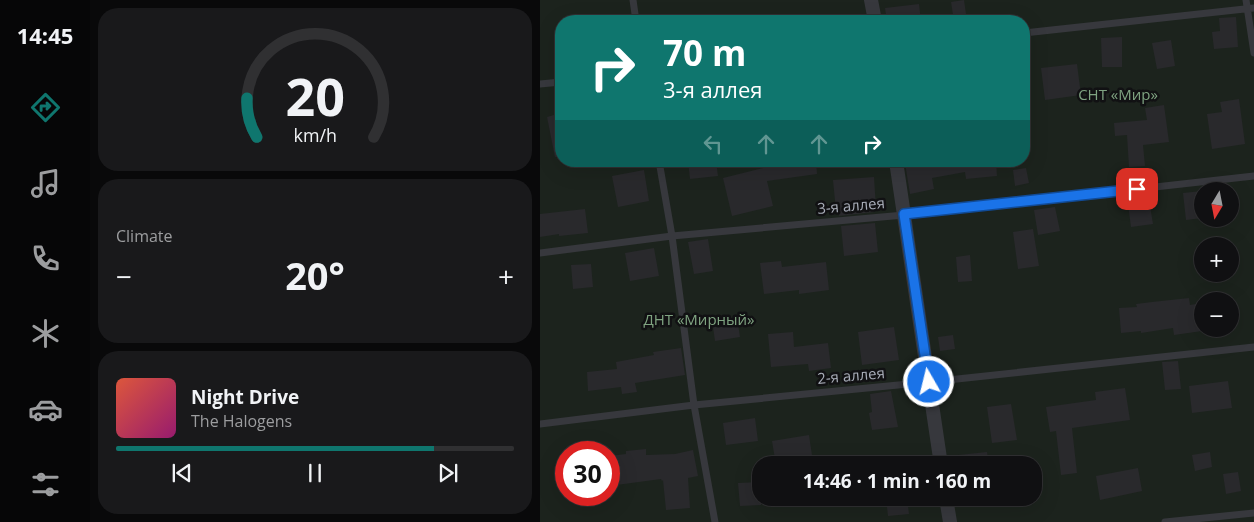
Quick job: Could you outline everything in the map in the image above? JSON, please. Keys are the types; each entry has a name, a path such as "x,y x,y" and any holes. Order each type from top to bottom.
{"street":[{"path":"871,0 874,15"},
{"path":"897,167 940,456"},
{"path":"947,506 950,522"}],"lane":[{"path":"633,0 635,15"},
{"path":"1246,0 1251,9 1254,53"},
{"path":"1030,32 1251,9"},
{"path":"540,84 555,83"},
{"path":"660,167 672,236 694,405 714,522"},
{"name":"3-я аллея","path":"540,253 672,236 904,214 1254,176"},
{"name":"2-я аллея","path":"540,424 694,405 1254,348"},
{"path":"1165,522 1254,513"}],"green space":[{"name":"ДНТ «Мирный»","path":"540,0 1254,0 1254,522 540,522"}],"building":[{"path":"964,0 966,15 953,15 951,2"},
{"path":"919,4 920,15 886,15 885,8"},
{"path":"1236,17 1238,47 1214,49 1212,32 1220,31 1219,18"},
{"path":"1122,37 1122,67 1102,67 1101,38"},
{"path":"1171,40 1175,66 1157,69 1152,43"},
{"path":"1077,64 1081,95 1045,100 1041,68"},
{"path":"1239,99 1245,144 1212,149 1207,114 1222,112 1220,102"},
{"path":"1164,105 1169,142 1143,145 1145,166 1129,167 1127,135 1115,136 1114,123 1147,120 1145,108"},
{"path":"555,115 555,157 547,117"},
{"path":"689,167 717,167 718,176 690,179"},
{"path":"767,167 816,167 817,174 767,181 773,206 732,216 723,178"},
{"path":"906,167 996,167 997,176 966,179 965,172 932,178 934,189 910,194"},
{"path":"1026,168 1029,183 1015,186 1013,170"},
{"path":"644,170 649,201 618,207 612,176"},
{"path":"874,177 876,208 873,208 874,212 839,216 839,211 836,211 833,180"},
{"path":"1194,192 1194,219 1186,220 1183,193"},
{"path":"1148,194 1153,224 1131,227 1127,197"},
{"path":"1055,207 1060,231 1038,235 1034,210"},
{"path":"585,209 588,233 540,237 540,214"},
{"path":"875,223 878,252 844,256 841,226"},
{"path":"1033,229 1039,266 1018,269 1013,232"},
{"path":"708,239 713,271 694,274 688,242"},
{"path":"654,248 659,276 630,281 625,253"},
{"path":"970,255 972,281 958,282 956,257"},
{"path":"781,261 782,267 826,262 829,290 799,294 799,290 764,294 760,263"},
{"path":"591,264 593,287 573,289 571,265"},
{"path":"1189,298 1190,305 1194,304 1194,332 1174,335 1173,328 1141,333 1141,331 1121,333 1119,308 1137,307 1136,304"},
{"path":"737,317 740,337 715,341 712,320"},
{"path":"894,327 899,360 862,365 858,332"},
{"path":"793,332 794,347 828,343 831,368 809,371 808,364 771,367 768,334"},
{"path":"953,335 955,349 940,351 938,337"},
{"path":"681,348 685,375 635,383 637,392 622,394 621,387 588,391 587,372 617,369 616,362 654,355 653,352"},
{"path":"1178,361 1181,389 1165,390 1162,362"},
{"path":"1228,381 1232,408 1192,413 1189,386"},
{"path":"1125,388 1130,420 1072,428 1077,473 1061,475 1056,431 1050,432 1046,407 1096,400 1095,392"},
{"path":"891,391 898,427 872,430 869,413 872,412 870,394"},
{"path":"1011,404 1017,440 992,443 987,407"},
{"path":"755,418 758,441 726,445 723,423"},
{"path":"809,435 812,456 774,456 772,441"},
{"path":"646,449 646,455 675,454 693,450 698,476 688,478 690,508 666,510 663,480 661,479 620,485 620,455 626,454 626,451"},
{"path":"987,452 988,456 949,456"},
{"path":"1210,452 1212,467 1195,471 1192,455"},
{"path":"1138,468 1142,491 1100,500 1096,476"},
{"path":"1238,472 1241,491 1226,494 1223,474"},
{"path":"752,482 752,505 740,506 738,483"},
{"path":"887,506 908,506 909,514 888,516"}],"route":[{"path":"929,382 904,214 1137,189"}],"park label":[{"name":"СНТ «Мир»","path":"1118,95"}]}
